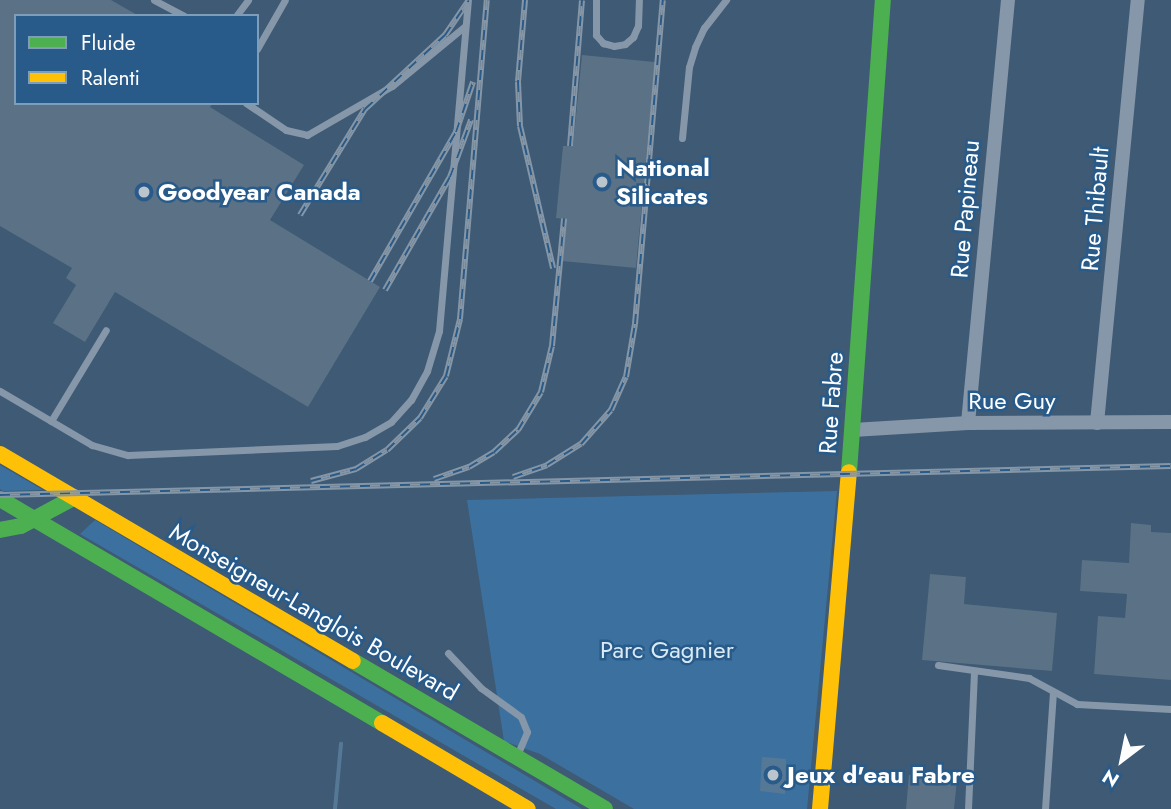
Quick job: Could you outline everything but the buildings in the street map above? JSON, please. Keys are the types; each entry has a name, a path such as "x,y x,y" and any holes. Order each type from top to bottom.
{"main road":[{"name":"Rue Fabre","path":"820,809 853,430 883,0"},
{"name":"Monseigneur-Langlois Boulevard","path":"0,453 605,809"},
{"path":"0,530 21,526 75,497"},
{"path":"0,499 528,809"}],"street":[{"name":"Rue Papineau","path":"968,423 1008,0"},
{"name":"Rue Thibault","path":"1097,423 1138,0"},
{"name":"Rue Guy","path":"853,430 968,423 1171,422"}],"lane":[{"path":"154,0 180,14"},
{"path":"259,46 285,0"},
{"path":"0,391 103,449 144,456 337,446 365,437 391,422 411,400 423,378 439,331 468,0"},
{"path":"596,0 596,35 603,43 614,46 625,44 638,26 639,0"},
{"path":"682,138 689,67 695,47 726,0"},
{"path":"249,105 286,130 307,135 392,86 466,26"},
{"path":"51,421 106,330"},
{"path":"448,653 481,688 517,713 525,722 527,732 516,757"},
{"path":"938,665 1028,678 1077,704 1171,709"},
{"path":"968,809 974,671"},
{"path":"1045,809 1053,692"}],"green space":[{"path":"0,465 43,490 3,491 0,489"},
{"name":"Parc Gagnier","path":"837,491 807,809 634,809 540,754 504,741 467,500"},
{"path":"95,520 582,809 556,809 80,534"}],"shaded area":[{"name":"Jeux d'eau Fabre","path":"762,757 786,759 785,794 760,791"}],"waterway":[{"path":"335,809 341,744"}],"railway":[{"path":"300,215 365,109 445,35 469,0"},
{"path":"311,481 356,469 387,450 420,418 446,376 460,319 487,0"},
{"path":"525,0 518,82 520,126 553,268"},
{"path":"570,146 582,0"},
{"path":"513,477 547,465 581,444 611,410 626,377 635,324 663,0"},
{"path":"370,281 456,132 473,82"},
{"path":"385,290 450,177 471,120"},
{"path":"434,479 469,467 494,452 518,430 541,392 552,346 564,219"},
{"path":"0,495 1171,466"}],"traffic: fast":[{"path":"849,472 883,0"},
{"path":"0,530 21,526 75,497"},
{"path":"0,499 382,723"},
{"path":"353,661 605,809"}],"traffic: slow":[{"path":"0,454 353,661"},
{"path":"820,809 849,472"},
{"path":"382,723 528,809"}],"place":[{"name":"National Silicates","path":"602,182"},
{"name":"Goodyear Canada","path":"144,192"},
{"name":"Jeux d'eau Fabre","path":"773,775"}]}
